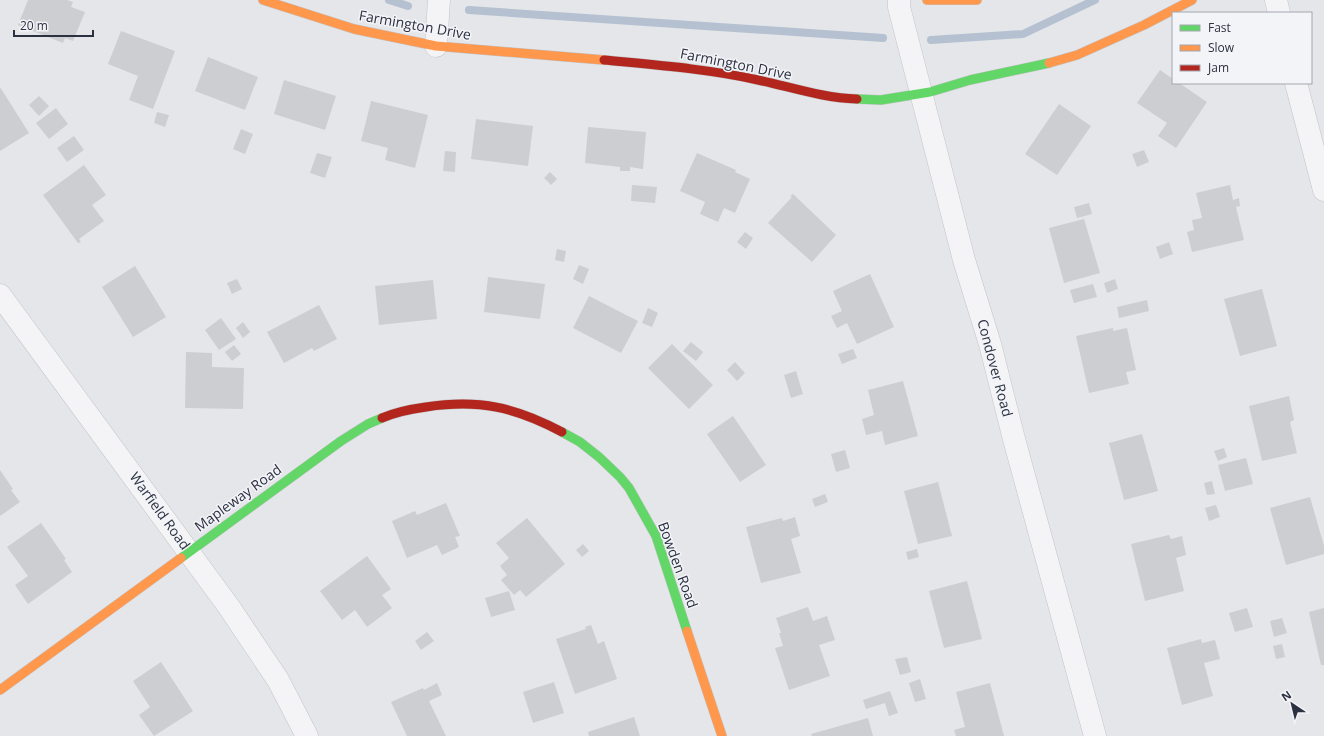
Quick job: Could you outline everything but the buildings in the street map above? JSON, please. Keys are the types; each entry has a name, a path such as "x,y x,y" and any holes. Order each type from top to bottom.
{"street":[{"name":"Farmington Drive","path":"263,0 354,29 436,46 674,66 758,80 811,93 844,99 881,100 930,92 970,80 1033,67 1077,55 1144,25 1192,0"},
{"path":"436,46 440,0"},
{"name":"Condover Road","path":"899,0 899,7 964,260 990,344 1014,439 1095,736"},
{"path":"927,0 977,0"},
{"path":"1276,0 1279,12"},
{"path":"1296,84 1324,190"},
{"name":"Warfield Road","path":"0,295 229,607 278,680 307,736"},
{"name":"Mapleway Road","path":"0,690 341,441 368,424 386,416 407,410 448,404 488,405 521,413"},
{"name":"Bowden Road","path":"521,413 560,430 580,442 620,477 629,488 656,536 722,736"}],"waterway":[{"path":"389,0 408,6"},
{"path":"931,40 1023,34 1095,0"},
{"path":"469,10 883,38"}],"traffic: fast":[{"path":"857,99 881,100 930,92 970,80 1049,63"},
{"path":"181,558 341,441 368,424 382,418"},
{"path":"562,432 580,442 599,457 629,488 656,536 687,631"}],"traffic: slow":[{"path":"263,0 354,29 436,46 604,60"},
{"path":"927,0 977,0"},
{"path":"1049,63 1077,55 1144,25 1192,0"},
{"path":"0,690 181,558"},
{"path":"687,631 722,736"}],"traffic: jam":[{"path":"604,60 720,73 832,97 857,99"},
{"path":"382,418 404,411 426,407 463,404 480,405 496,407 528,416 562,432"}]}
